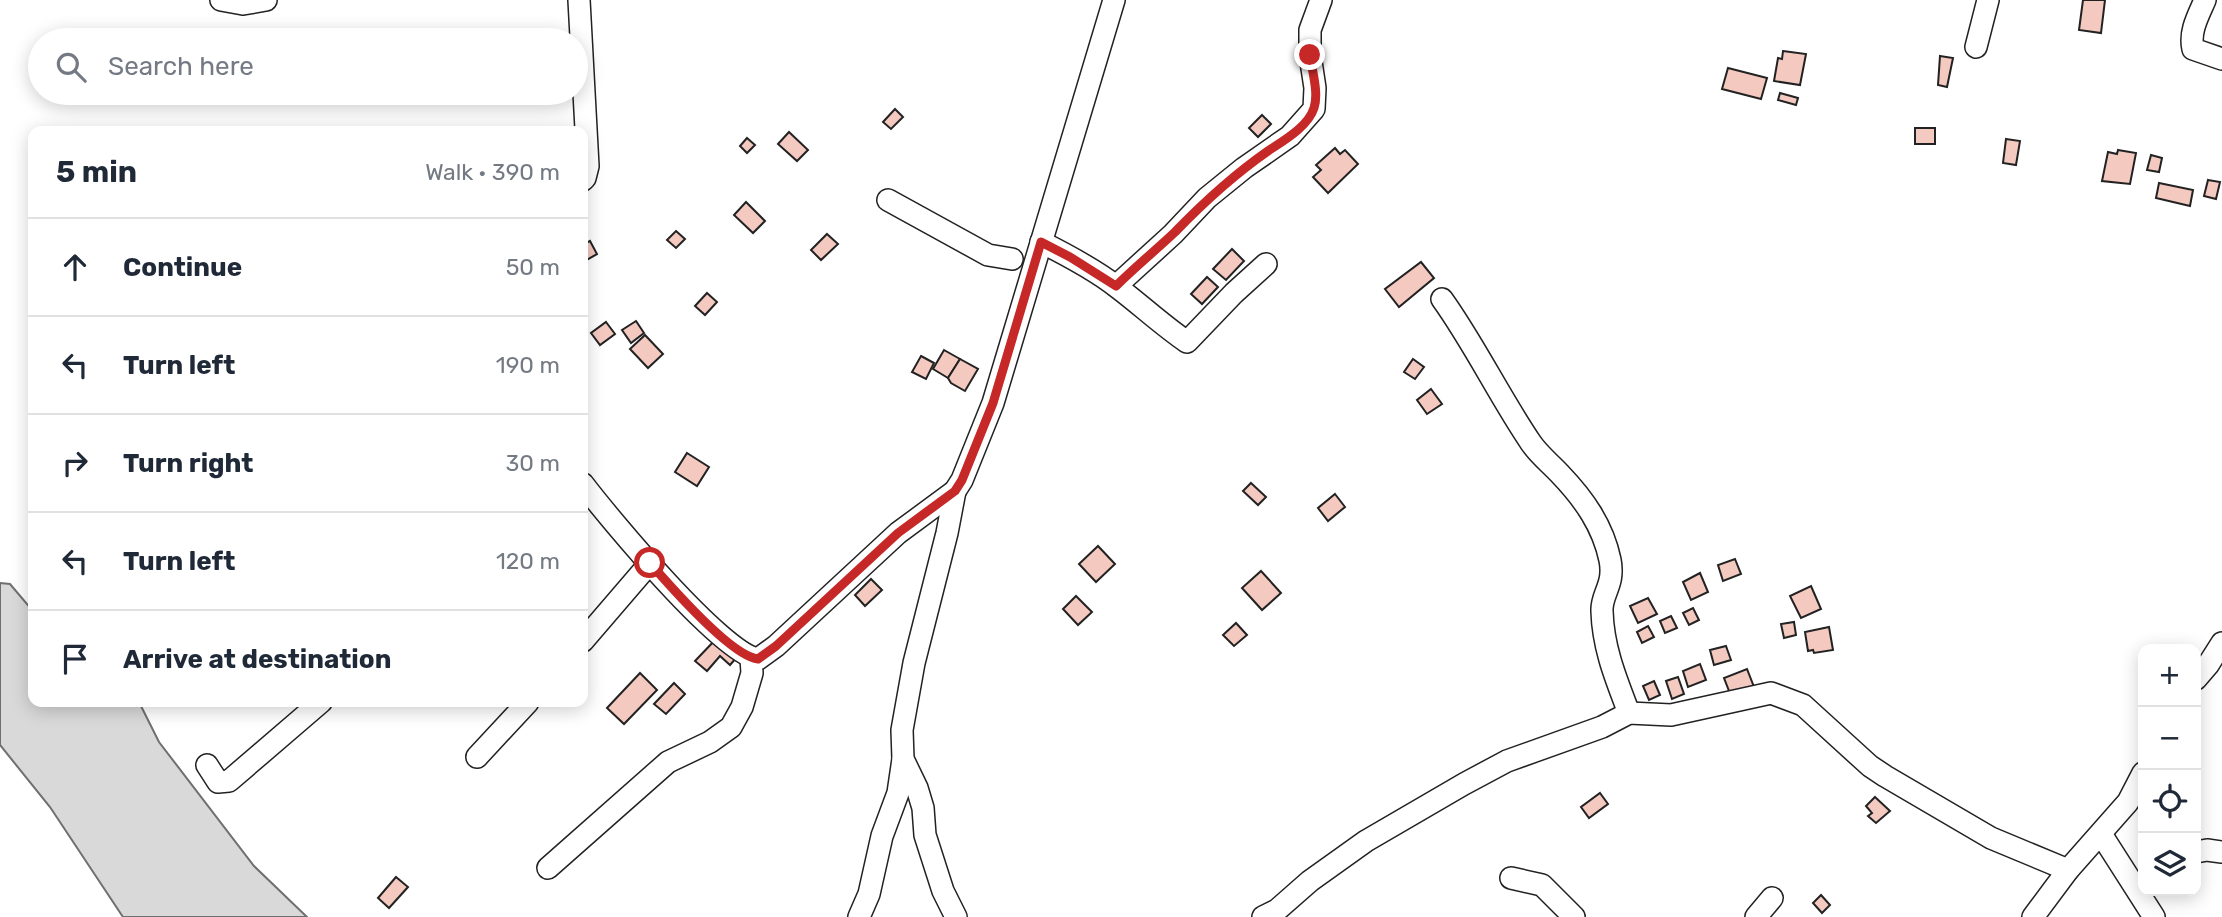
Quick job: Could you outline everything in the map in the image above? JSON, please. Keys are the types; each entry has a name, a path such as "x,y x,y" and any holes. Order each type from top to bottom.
{"street":[{"path":"221,0 243,4 266,0"},
{"path":"579,0 581,28"},
{"path":"859,917 869,894 882,836 898,793 903,760 902,730 914,663 955,491 993,403 1114,0"},
{"path":"1116,286 1208,198 1244,168 1290,136 1314,109 1310,30 1321,0"},
{"path":"1976,47 1988,0"},
{"path":"2205,0 2195,22 2191,39 2193,49 2222,59"},
{"path":"585,105 586,126"},
{"path":"888,200 988,255 1012,259 1032,268"},
{"path":"1012,259 1040,244"},
{"path":"1040,244 1070,257 1116,286 1187,342 1266,264"},
{"path":"1442,299 1467,333 1516,421 1540,456 1586,502 1599,525 1611,561 1612,583 1601,608 1607,657 1629,713"},
{"path":"588,490 616,526 704,620 751,658 758,659 776,646 898,533 955,491"},
{"path":"588,634 650,563"},
{"path":"2201,672 2222,643"},
{"path":"548,868 668,762 710,742 731,727 742,707 749,685 752,673 751,658"},
{"path":"1268,916 1366,841 1507,761 1602,727 1629,713 1671,715 1771,693 1803,705 1870,766 1885,776 1990,838 2068,870"},
{"path":"207,765 218,782 229,781 315,707"},
{"path":"477,757 523,707"},
{"path":"903,760 917,788 923,808 925,835 943,891 956,917"},
{"path":"2033,917 2068,870 2128,802 2138,783"},
{"path":"2101,834 2135,874 2154,917"},
{"path":"2201,851 2222,852"},
{"path":"1511,878 1542,885 1574,917"},
{"path":"1756,917 1772,898"}],"shaded area":[{"path":"0,583 10,584 28,605 28,707 142,707 159,742 254,866 307,917 123,917 50,807 0,745"}],"building":[{"path":"2083,0 2105,0 2101,33 2079,30"},
{"path":"1783,51 1806,54 1800,85 1774,81 1778,58 1782,59"},
{"path":"1940,56 1953,58 1947,87 1938,85"},
{"path":"1728,68 1767,78 1761,99 1722,89"},
{"path":"1780,93 1798,98 1796,105 1778,100"},
{"path":"895,109 903,117 891,129 883,122"},
{"path":"1262,115 1271,124 1258,137 1249,128"},
{"path":"1915,128 1935,128 1935,144 1915,144"},
{"path":"789,132 808,150 797,161 778,144"},
{"path":"747,138 755,145 747,153 740,146"},
{"path":"2006,139 2020,141 2016,165 2003,163"},
{"path":"1335,148 1340,154 1345,150 1358,164 1328,193 1313,177 1321,170 1316,165"},
{"path":"2118,150 2136,153 2130,184 2102,181 2108,152 2117,154"},
{"path":"2151,155 2162,158 2159,172 2147,170"},
{"path":"2208,180 2220,182 2216,199 2204,196"},
{"path":"2159,183 2193,190 2190,206 2156,198"},
{"path":"746,202 765,221 753,233 734,215"},
{"path":"676,231 685,239 676,248 667,240"},
{"path":"827,234 838,244 821,260 811,250"},
{"path":"590,241 597,254 588,259"},
{"path":"1232,249 1244,261 1226,280 1213,269"},
{"path":"1421,262 1434,278 1399,307 1385,289"},
{"path":"1207,277 1218,287 1202,304 1191,294"},
{"path":"707,293 717,302 705,315 695,306"},
{"path":"636,321 644,333 631,343 622,330"},
{"path":"606,322 615,334 600,345 591,333"},
{"path":"645,335 663,354 648,368 630,349"},
{"path":"944,350 960,359 948,378 933,369"},
{"path":"921,356 934,363 926,379 912,372"},
{"path":"960,359 978,369 965,391 951,383 948,378"},
{"path":"1413,359 1424,367 1415,379 1404,372"},
{"path":"1431,389 1442,404 1427,414 1417,400"},
{"path":"687,453 709,467 697,486 675,472"},
{"path":"1251,483 1266,497 1258,505 1243,491"},
{"path":"1335,494 1345,507 1328,521 1318,508"},
{"path":"1098,546 1115,564 1096,582 1079,564"},
{"path":"1735,559 1741,574 1723,581 1718,565"},
{"path":"1261,571 1281,593 1262,610 1242,588"},
{"path":"1700,573 1708,592 1691,600 1683,582"},
{"path":"871,579 882,590 865,606 855,595"},
{"path":"1811,586 1821,609 1801,618 1790,596"},
{"path":"1076,596 1092,612 1078,625 1063,609"},
{"path":"1648,598 1657,614 1638,623 1630,606"},
{"path":"1693,608 1699,620 1689,625 1683,613"},
{"path":"1671,616 1677,628 1665,633 1660,621"},
{"path":"1794,622 1796,635 1784,638 1781,624"},
{"path":"1236,623 1247,635 1234,646 1223,635"},
{"path":"1648,626 1654,637 1642,643 1637,632"},
{"path":"1829,627 1833,650 1814,653 1813,650 1808,651 1805,632"},
{"path":"717,638 737,657 730,665 720,656 707,671 695,661"},
{"path":"1726,646 1731,660 1714,665 1710,650"},
{"path":"1700,664 1706,680 1688,687 1683,671"},
{"path":"1747,669 1754,687 1731,696 1724,678"},
{"path":"640,673 657,690 624,724 607,708"},
{"path":"1678,677 1684,694 1672,699 1666,681"},
{"path":"1654,681 1660,695 1649,700 1643,686"},
{"path":"674,683 685,694 666,714 654,704"},
{"path":"1600,793 1608,804 1589,818 1581,807"},
{"path":"1875,797 1890,811 1876,823 1868,816 1872,813 1866,806"},
{"path":"396,877 408,887 389,908 378,898"},
{"path":"1821,895 1830,905 1822,913 1813,903"}],"route":[{"path":"650,563 704,620 730,644 751,658 758,659 776,646 898,533 955,491 993,403 1041,242 1116,286 1208,198 1303,124 1314,109 1315,88 1310,55"}]}
